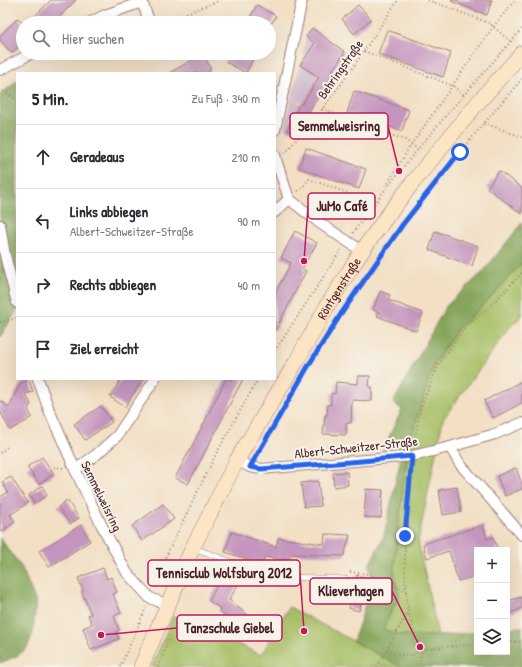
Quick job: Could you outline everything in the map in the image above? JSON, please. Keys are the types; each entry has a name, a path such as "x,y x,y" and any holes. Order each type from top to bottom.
{"street":[{"path":"276,125 302,0"},
{"path":"103,16 142,2 147,16"},
{"name":"Röntgenstraße","path":"142,667 193,547 237,460 296,362 327,306 362,250 387,216 446,141 522,53"},
{"path":"0,70 19,60"},
{"path":"276,159 289,199 321,224 362,250"},
{"path":"276,211 289,199"},
{"path":"0,225 5,255 16,299"},
{"name":"Semmelweisring","path":"38,380 75,470 101,524 127,572 150,598 168,605"},
{"path":"75,470 97,454 117,436 154,380"},
{"name":"Albert-Schweitzer-Straße","path":"237,460 250,467 261,469 412,456 495,434 522,423"},
{"path":"450,447 460,464 522,535"}],"lane":[{"path":"193,547 267,575 345,579 340,600"}],"path":[{"path":"178,16 222,0"},
{"name":"Behringstraße","path":"276,159 322,109 364,51 398,0"},
{"path":"428,0 489,23 511,42"},
{"path":"379,197 452,86 493,27 515,0"},
{"path":"364,51 452,86 464,95"},
{"path":"325,339 403,224 460,152 522,79"},
{"path":"0,90 16,99"},
{"path":"322,109 404,140 418,149"},
{"path":"484,123 522,137"},
{"path":"302,188 309,179 374,203"},
{"path":"419,667 422,649 414,635 408,612 405,576 405,536 412,456 421,407 438,365 464,329 496,301 522,273"},
{"path":"0,322 16,318"},
{"path":"120,667 168,552 216,454 257,380"},
{"path":"0,453 7,447"},
{"path":"345,579 344,572 368,574 407,592"},
{"path":"377,667 408,612"},
{"path":"158,667 171,634"},
{"path":"510,642 522,641"},
{"path":"386,650 402,655 413,655 422,649 474,644"}],"shaded area":[{"path":"306,37 339,61 334,73 303,52"},
{"path":"300,65 319,77 303,102 294,100 300,103 287,130 285,128"}],"green space":[{"path":"16,82 16,312 0,337 0,95"},
{"path":"522,223 522,263 493,295 457,330 434,364 409,444 397,538 394,575 399,596 383,629 401,635 438,636 474,632 474,655 510,655 510,628 522,627 522,667 399,667 400,666 353,641 372,580 369,565 384,536 401,457 383,450 402,409 393,403 446,306 483,272"},
{"path":"522,263 522,316 510,327 443,419 418,541 438,636 401,635 383,629 399,596 394,575 397,538 409,444 434,364 457,330 493,295"},
{"path":"0,538 22,568 36,602 33,633 27,648 17,656 0,663"},
{"path":"289,607 400,666 152,667 173,616 190,621 261,655"}],"building":[{"path":"51,0 76,0 60,16 35,16"},
{"path":"451,0 492,0 487,15"},
{"path":"257,5 276,16 251,16"},
{"path":"358,5 371,19 354,34 342,19"},
{"path":"16,20 16,49 12,53 0,40 0,36"},
{"path":"312,28 345,52 332,71 334,73 308,113 298,133 287,130 300,103 302,104 319,77 300,65 315,43 306,37"},
{"path":"387,30 451,53 443,77 378,54"},
{"path":"192,60 206,60 210,67 210,71 208,72 171,72"},
{"path":"227,60 252,60 246,72 226,62"},
{"path":"354,91 409,110 402,131 347,113"},
{"path":"306,148 366,169 359,189 299,168"},
{"path":"499,171 522,188 522,214 487,188"},
{"path":"295,231 317,243 302,269 306,271 276,329 276,291 291,263 281,258"},
{"path":"435,231 478,246 472,266 429,250"},
{"path":"380,291 390,295 388,300 423,313 416,331 377,316 379,312 373,310"},
{"path":"358,376 370,376 369,387 372,387 372,401 352,400 351,423 346,423 346,435 323,434 325,415 327,415 328,404 331,405 331,393 335,394 336,382 358,384"},
{"path":"29,380 33,392 25,394 31,404 28,409 32,417 10,430 0,411 0,401 9,407 20,384"},
{"path":"120,380 142,380 125,407 110,397"},
{"path":"226,380 242,380 188,484 175,478"},
{"path":"522,381 522,403 493,418 484,401"},
{"path":"101,406 112,422 85,440 74,424"},
{"path":"42,457 54,474 39,484 27,467"},
{"path":"516,468 522,484 522,489 505,496 497,476"},
{"path":"347,472 348,485 334,487 333,473"},
{"path":"11,477 28,503 10,515 15,522 0,532 0,497 8,492 2,482"},
{"path":"318,481 321,506 304,507 301,483"},
{"path":"42,486 47,495 34,504 29,495"},
{"path":"457,487 461,512 443,515 439,490"},
{"path":"366,489 383,490 381,518 364,517"},
{"path":"67,500 79,518 70,524 58,507"},
{"path":"163,504 174,519 142,541 132,526"},
{"path":"81,525 90,541 49,567 39,551"},
{"path":"483,525 487,539 493,537 497,547 474,547 474,577 458,581 449,551 427,558 423,544"},
{"path":"232,532 276,547 278,538 324,544 325,534 350,535 344,556 290,554 290,560 265,557 262,564 225,552"},
{"path":"103,568 107,579 111,577 117,592 113,594 121,613 114,616 119,630 116,632 119,639 91,650 83,628 92,624 88,615 91,614 78,578"},
{"path":"223,574 239,583 229,600 250,617 241,628 219,611 220,608 209,601"},
{"path":"357,575 368,578 359,611 349,608"},
{"path":"522,597 522,608 511,613 510,600"}],"place":[{"name":"Semmelweisring","path":"399,171"},
{"name":"JuMo Café","path":"304,261"},
{"name":"Tennisclub Wolfsburg 2012","path":"304,631"},
{"name":"Tanzschule Giebel","path":"101,635"},
{"name":"Klieverhagen","path":"420,647"}],"route":[{"path":"405,536 412,456 261,469 250,467 310,363 341,314 403,224 460,152"}]}
